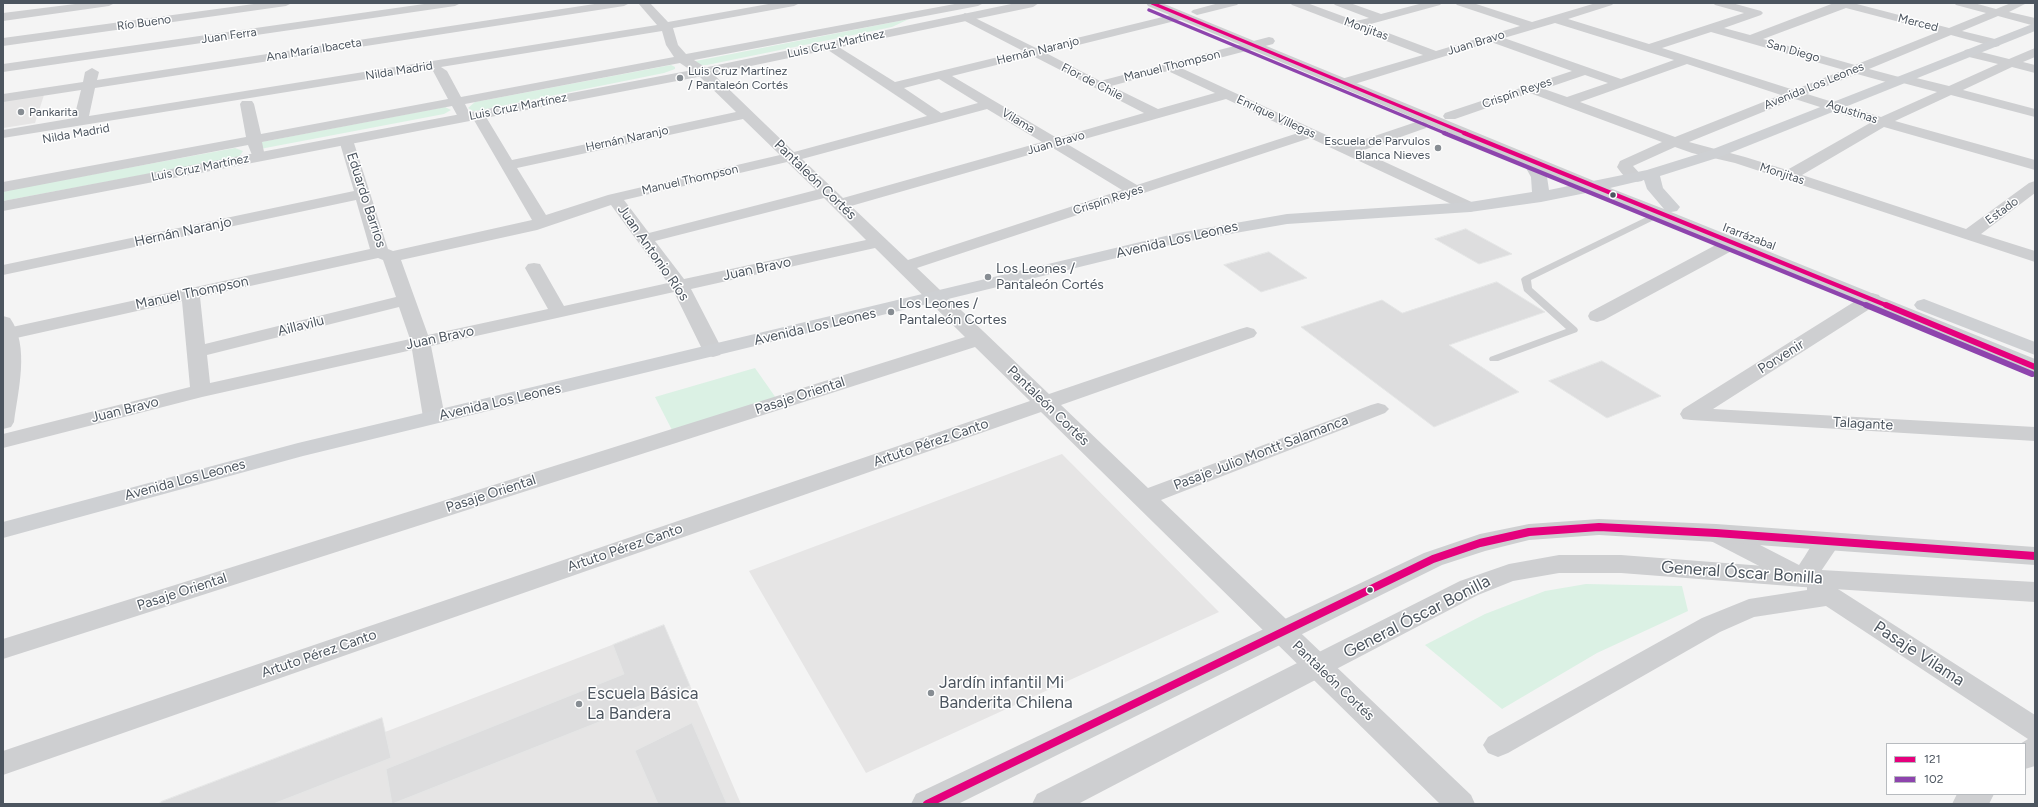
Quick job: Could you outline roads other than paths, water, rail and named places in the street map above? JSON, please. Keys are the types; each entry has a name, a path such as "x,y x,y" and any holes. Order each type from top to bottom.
{"main road":[{"name":"Avenida Los Leones","path":"3,530 205,474 434,417 936,298 1178,238 1287,219 1470,207 1541,197 1644,176 1714,154 2035,27"},
{"path":"1530,161 1539,177 1541,197"},
{"path":"1644,176 1655,189 1665,210"},
{"name":"Irarrázabal","path":"1612,183 1733,243 2035,368"},
{"name":"Irarrázabal","path":"1593,187 1665,210 2035,349"}],"street":[{"path":"3,17 109,3"},
{"name":"Río Bueno","path":"3,42 219,8 286,3"},
{"name":"Juan Ferra","path":"3,68 220,37 427,5 455,3"},
{"name":"Ana María Ibaceta","path":"3,98 624,3"},
{"name":"Pantaleón Cortés","path":"644,3 667,29 672,45 683,59 703,72 791,156 1460,804"},
{"name":"Nilda Madrid","path":"3,146 440,71 667,29 794,3"},
{"name":"Luis Cruz Martínez","path":"3,187 978,3"},
{"name":"Luis Cruz Martínez","path":"3,206 703,72 1033,3"},
{"name":"Irarrázabal","path":"1152,3 1593,187"},
{"name":"Irarrázabal","path":"1176,3 1612,183"},
{"path":"1197,12 1233,3"},
{"name":"Monjitas","path":"1296,3 1436,55"},
{"name":"Monjitas","path":"1339,3 1380,18"},
{"path":"1355,25 1436,3"},
{"path":"1461,3 1532,26"},
{"path":"1580,3 1594,7"},
{"name":"Juan Bravo","path":"1343,83 1608,3"},
{"path":"1719,3 1793,23"},
{"path":"1960,3 2035,22"},
{"name":"Avenida Los Leones","path":"1644,176 1627,171 1625,164 1633,159 2021,3"},
{"path":"1751,39 1843,4"},
{"name":"Merced","path":"1843,4 1995,43"},
{"path":"427,5 455,62"},
{"path":"903,7 915,15"},
{"path":"219,8 222,99"},
{"path":"1651,48 1755,13"},
{"name":"Hernán Naranjo","path":"892,87 1183,16"},
{"name":"Flor de Chile","path":"965,17 1156,114"},
{"name":"Agustinas","path":"1556,19 1882,122 2035,165"},
{"name":"San Diego","path":"1712,28 1856,70 1950,91 2035,113"},
{"name":"Nilda Madrid","path":"3,134 667,29"},
{"path":"1491,38 1621,83"},
{"name":"Manuel Thompson","path":"1098,85 1269,41"},
{"path":"829,45 938,117"},
{"path":"1789,176 1882,122 2035,52"},
{"path":"1968,53 2035,69"},
{"path":"80,122 96,55"},
{"name":"Crispín Reyes","path":"1567,102 1687,60"},
{"name":"Enrique Villegas","path":"1169,67 1470,207"},
{"path":"440,71 456,102 471,116 508,165 542,222"},
{"name":"Crispín Reyes","path":"1450,116 1584,71"},
{"name":"Vilama","path":"941,75 1135,191"},
{"name":"Monjitas","path":"1531,89 1676,142 1789,176 2035,257"},
{"name":"Juan Bravo","path":"645,239 834,198 1055,143 1227,94"},
{"path":"248,104 258,157"},
{"name":"Manuel Thompson","path":"5,330 386,255 542,222 614,198 791,156 989,104"},
{"name":"Hernán Naranjo","path":"508,165 746,114"},
{"path":"1348,150 1421,125"},
{"name":"Crispín Reyes","path":"904,267 1312,133"},
{"name":"Eduardo Barrios","path":"346,140 363,194 386,255 406,300 421,343 434,417"},
{"name":"Estado","path":"1968,235 2035,187"},
{"name":"Hernán Naranjo","path":"3,270 363,194"},
{"name":"Juan Antonio Ríos","path":"614,198 680,286 713,351"},
{"name":"Juan Bravo","path":"3,441 201,391 879,242"},
{"path":"1597,316 1733,243"},
{"path":"534,268 558,313"},
{"path":"190,294 201,391"},
{"name":"Aillavilu","path":"196,352 406,300"},
{"name":"Porvenir","path":"1691,414 1872,300"},
{"path":"3,422 10,370 10,352 5,330"},
{"name":"Artuto Pérez Canto","path":"3,763 1247,334"},
{"name":"Pasaje Oriental","path":"3,649 979,339"},
{"name":"Pasaje Julio Montt Salamanca","path":"1143,498 1378,409"},
{"name":"Talagante","path":"1691,414 2035,434"},
{"path":"927,804 1433,559 1480,543 1529,532 1599,527 1716,532 2035,556"},
{"name":"Pasaje Vilama","path":"1716,532 1803,578 2035,730"},
{"path":"1803,578 1830,540"},
{"name":"General Óscar Bonilla","path":"1048,804 1318,667 1469,588 1509,573 1559,564 1621,564 1803,578 2035,592"},
{"name":"General Óscar Bonilla","path":"1498,745 1711,625 1749,608 1830,596"},
{"path":"2026,756 2035,749"},
{"path":"1967,804 1978,795"}],"lane":[{"path":"1494,359 1573,330 1526,289 1526,279 1665,210"}],"place":[{"name":"Luis Cruz Martínez / Pantaleón Cortés","path":"680,78"},
{"name":"Pankarita","path":"21,112"},
{"name":"Escuela de Parvulos Blanca Nieves","path":"1438,148"},
{"name":"Los Leones / Pantaleón Cortés","path":"988,277"},
{"name":"Los Leones / Pantaleón Cortes","path":"891,312"},
{"name":"Jardín infantil Mi Banderita Chilena","path":"931,693"},
{"name":"Escuela Básica La Bandera","path":"579,704"}]}
